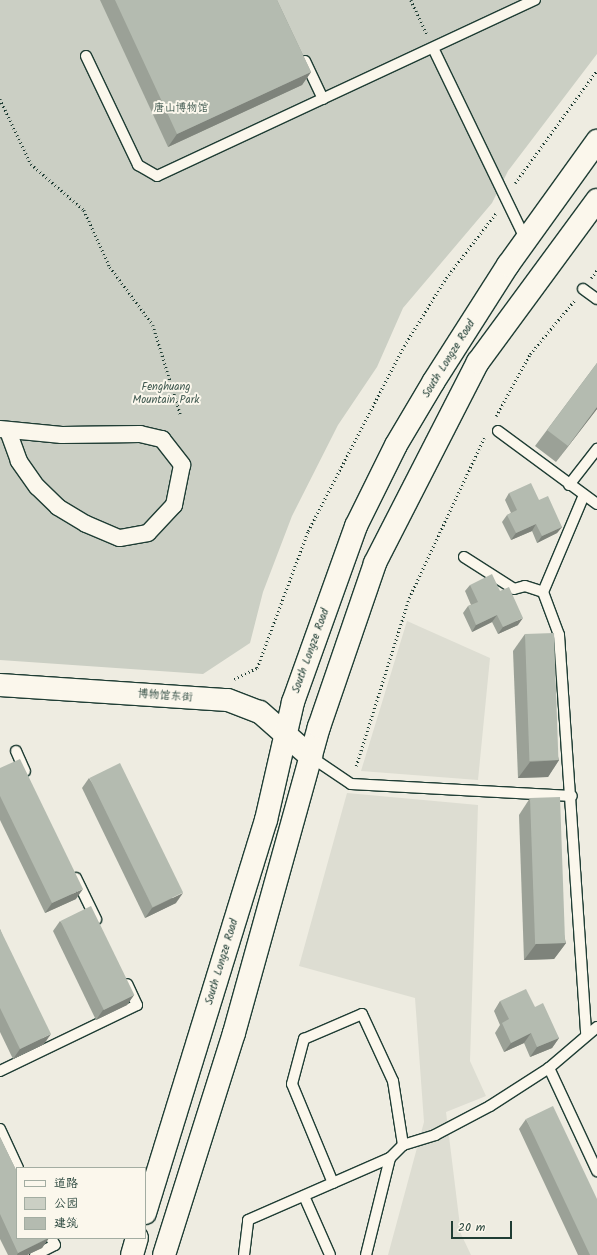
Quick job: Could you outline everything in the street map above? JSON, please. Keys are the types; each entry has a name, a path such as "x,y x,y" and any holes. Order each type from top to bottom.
{"main road":[{"name":"South Longze Road","path":"146,1210 266,820 288,734 293,702 356,526 396,445 434,381 526,240 597,141"},
{"path":"164,1255 234,1033 311,757 375,563 429,452 478,362 597,200"},
{"name":"博物馆东街","path":"0,685 228,700 260,712 288,734 311,757"},
{"path":"132,1255 137,1239"}],"street":[{"path":"4,429 62,435 140,434 162,439 182,466 174,505 148,533 119,538 86,524 58,507 37,487 19,461 4,429"}],"lane":[{"path":"86,56 138,165 157,176 323,99 434,50 535,0"},
{"path":"300,50 323,99"},
{"path":"434,50 526,240"},
{"path":"583,289 597,299"},
{"path":"493,428 597,504"},
{"path":"569,485 597,449"},
{"path":"584,495 543,592 559,635 572,796 586,1036"},
{"path":"464,557 514,589 525,586 543,592"},
{"path":"16,751 29,780"},
{"path":"311,757 351,784 572,796"},
{"path":"71,866 101,929"},
{"path":"0,1071 137,1005 121,971"},
{"path":"333,1183 292,1084 304,1039 362,1014 393,1081 403,1145"},
{"path":"244,1255 248,1220 390,1158 403,1145 435,1135 549,1068 597,1027"},
{"path":"46,1032 53,1046"},
{"path":"549,1068 597,1171"},
{"path":"0,1129 18,1167"},
{"path":"366,1255 390,1158"},
{"path":"304,1196 330,1255"},
{"path":"35,1255 55,1245 52,1239"}],"path":[{"path":"411,0 434,50"},
{"path":"227,679 241,679 257,668 308,531 369,413 446,278 506,200 521,171 597,70"},
{"path":"0,99 31,164 84,210 110,267 154,325 181,416"},
{"path":"356,766 409,598 530,354 583,289"}],"shaded area":[{"path":"407,621 490,658 478,780 361,771"},
{"path":"347,793 478,805 470,1061 486,1096 446,1112 461,1234 471,1255 388,1255 424,1122 415,998 299,966"}],"green space":[{"path":"0,0 597,0 597,54 508,171 492,203 403,308 377,367 338,425 292,516 263,592 250,643 203,674 0,660"}],"building":[{"path":"115,0 277,0 311,72 177,134"},
{"path":"597,363 597,407 568,446 547,430"},
{"path":"531,483 539,500 548,496 562,527 542,536 536,524 516,533 507,515 517,510 509,493"},
{"path":"492,574 500,591 509,587 523,618 503,627 497,615 476,625 468,606 478,602 470,585"},
{"path":"554,633 558,760 529,761 525,634"},
{"path":"20,759 83,889 52,903 0,796 0,768"},
{"path":"120,763 183,892 153,907 89,778"},
{"path":"560,797 565,943 535,944 530,798"},
{"path":"91,906 134,995 104,1010 60,921"},
{"path":"0,929 51,1034 20,1049 0,1008"},
{"path":"526,989 535,1007 543,1003 559,1038 537,1047 531,1033 511,1043 502,1023 509,1019 500,1001"},
{"path":"553,1106 597,1199 597,1255 590,1255 526,1119"},
{"path":"0,1137 16,1170 16,1239 46,1239 18,1253 0,1214"}],"park label":[{"name":"唐山博物馆","path":"181,108"},
{"name":"Fenghuang Mountain Park","path":"166,394"}]}
